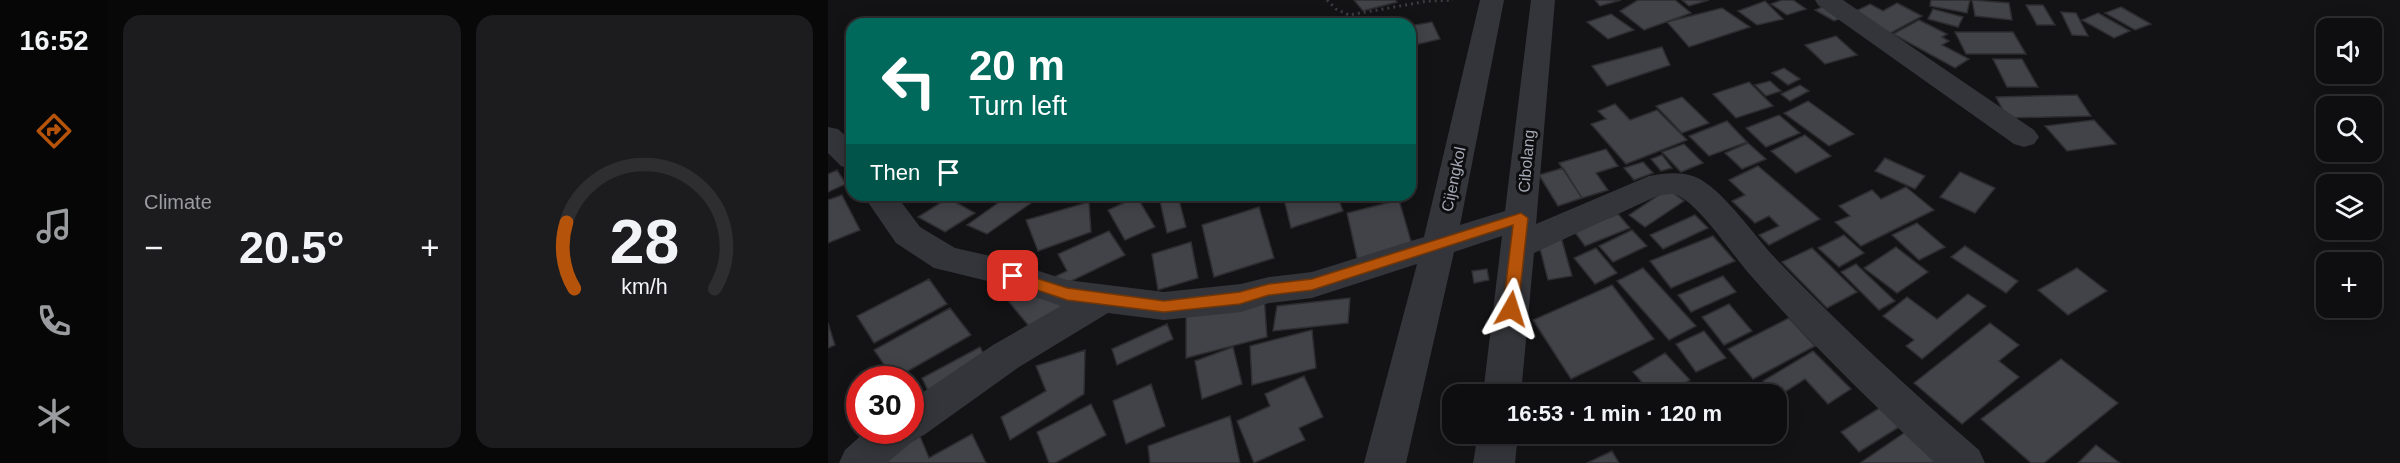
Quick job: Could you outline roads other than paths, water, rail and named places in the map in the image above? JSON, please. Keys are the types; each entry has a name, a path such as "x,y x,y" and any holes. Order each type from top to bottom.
{"street":[{"name":"Cijengkol","path":"1385,463 1439,245 1492,0"},
{"name":"Cibolang","path":"1503,384 1543,0"},
{"path":"1827,0 2024,137"},
{"path":"828,136 846,153"},
{"path":"883,201 908,235 946,259 995,270 1067,294 1106,297 1164,306 1240,298 1269,290 1312,285 1439,245 1519,232 1649,187 1669,183 1688,186 1704,199 1764,268 1869,377 1964,463"},
{"path":"924,413 1006,356 1106,297"},
{"path":"860,463 880,444"},
{"path":"1494,463 1496,444"}]}
